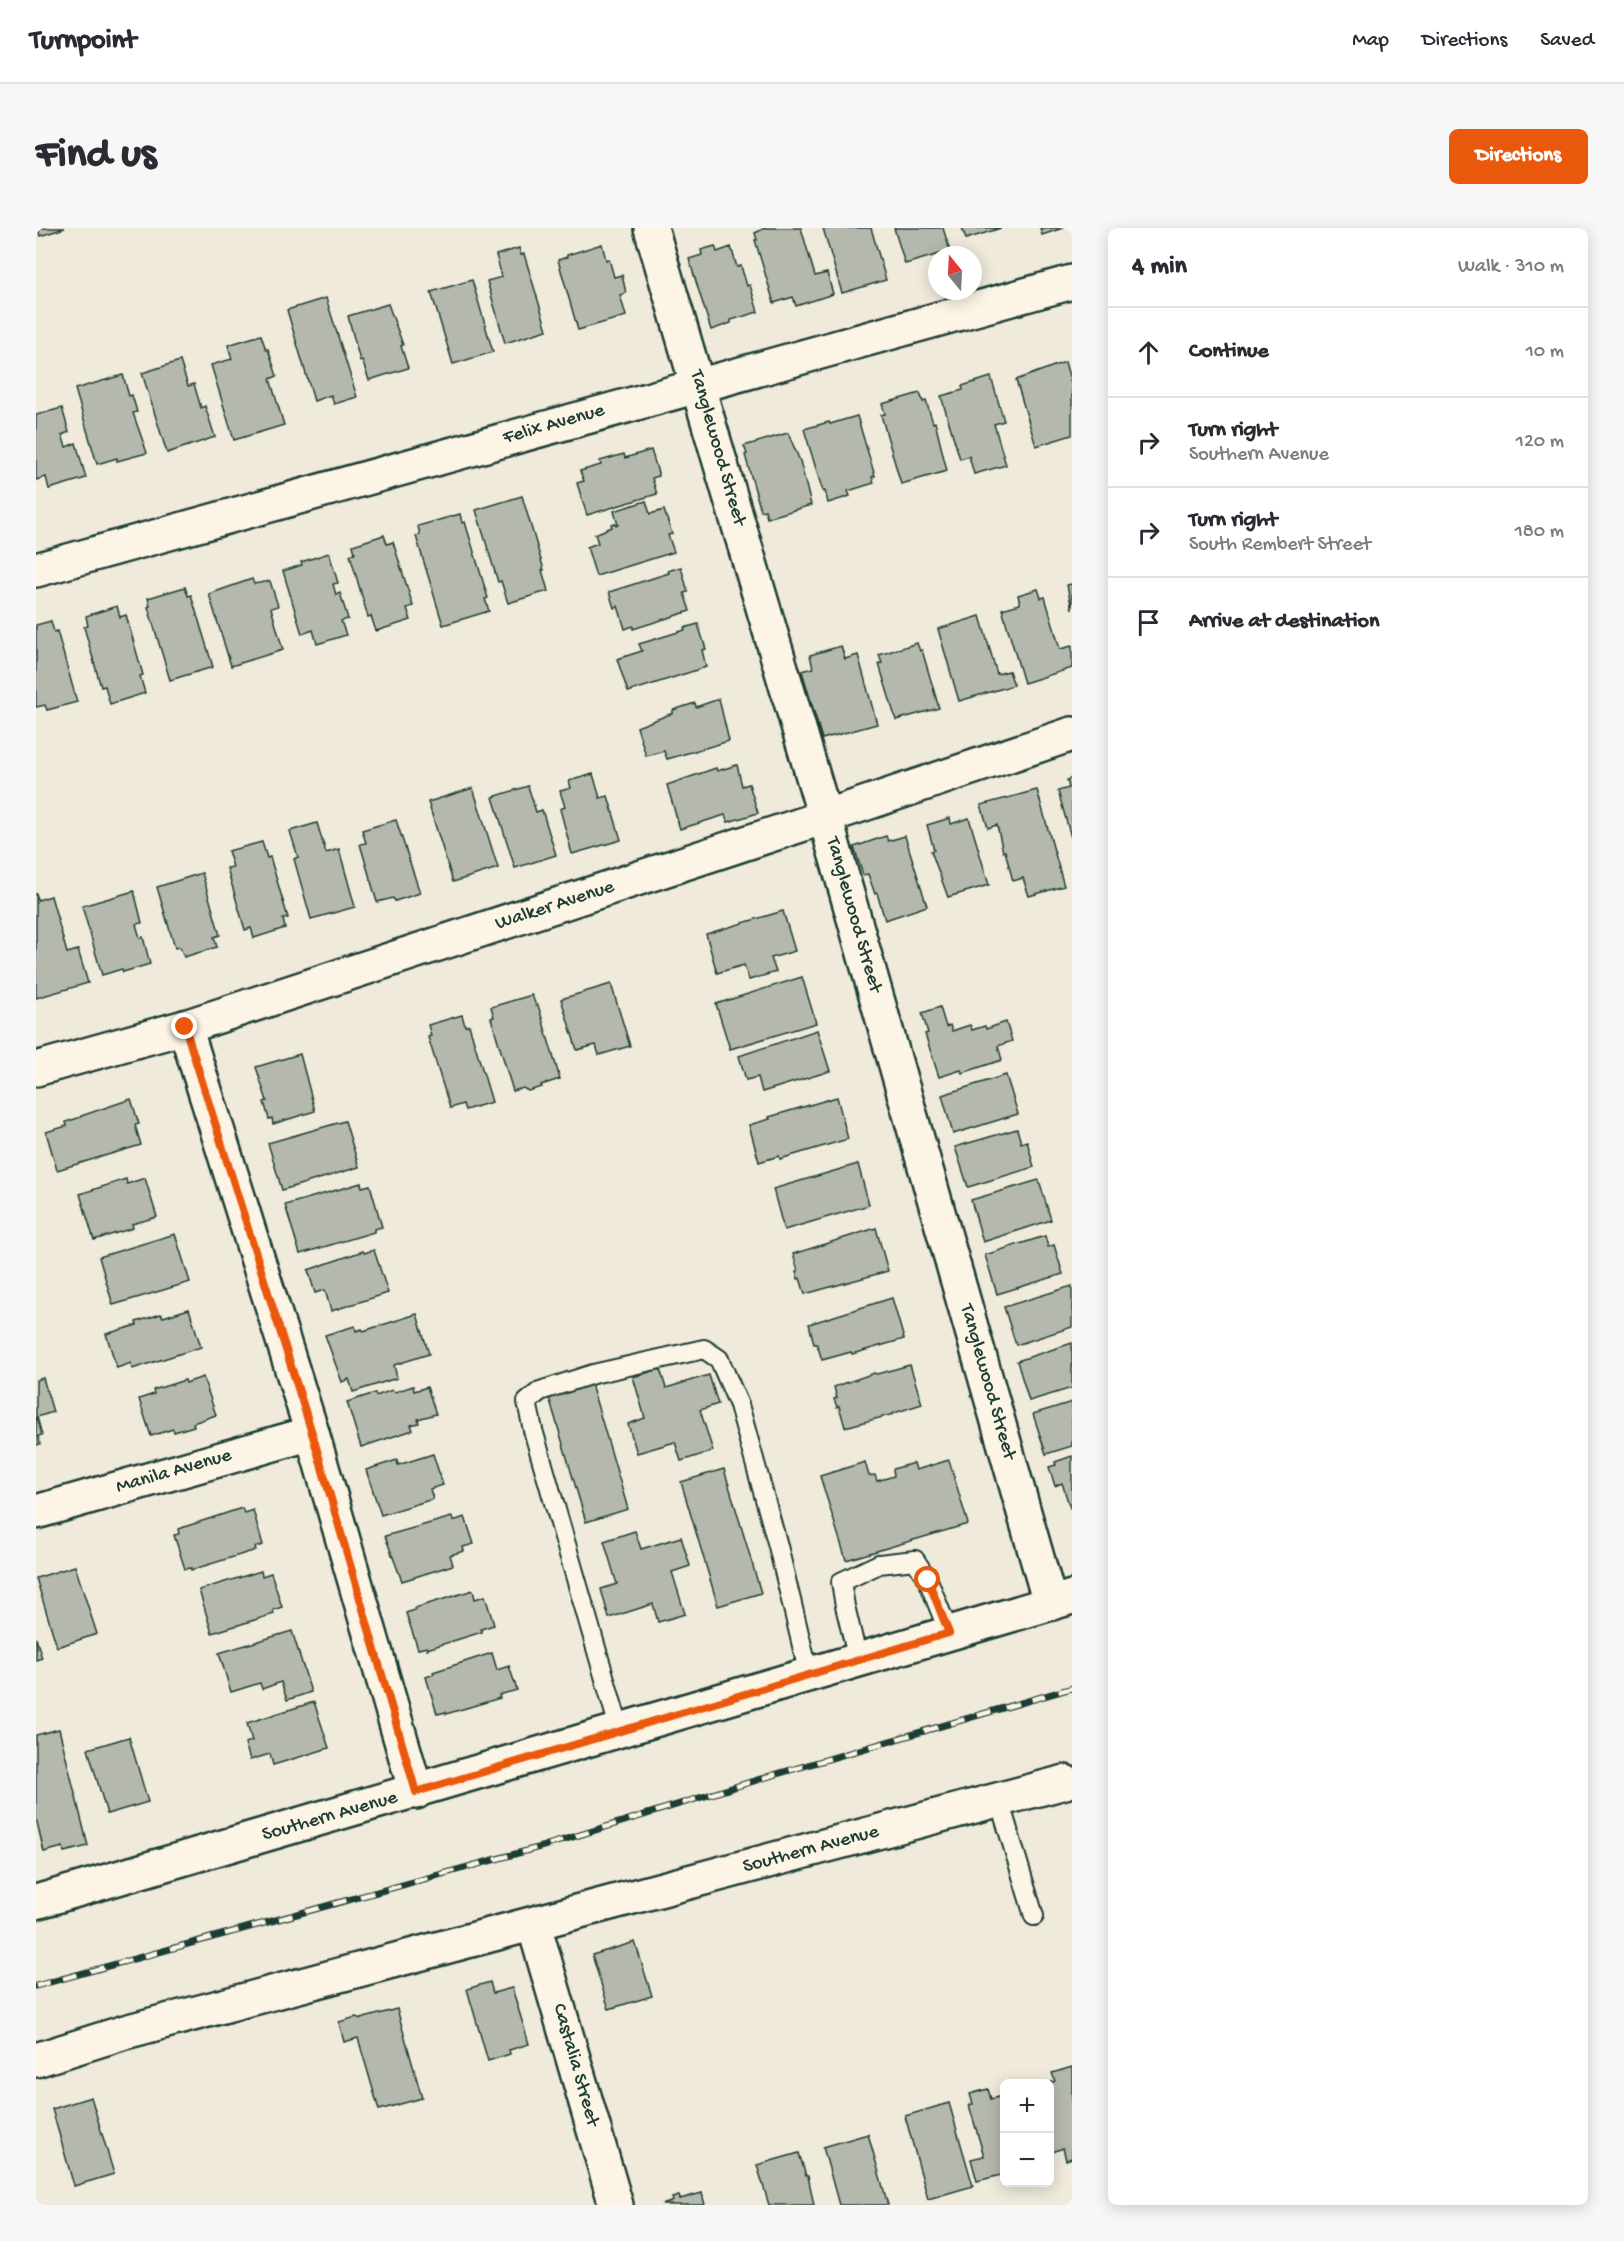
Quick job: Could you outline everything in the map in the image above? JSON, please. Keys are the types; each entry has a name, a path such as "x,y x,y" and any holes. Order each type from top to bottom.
{"street":[{"name":"Tanglewood Street","path":"651,228 825,818 1061,1600"},
{"name":"Felix Avenue","path":"36,570 1072,282"},
{"name":"Walker Avenue","path":"36,1069 185,1027 825,818 1072,734"},
{"path":"185,1027 312,1433 416,1792"},
{"name":"Manila Avenue","path":"36,1512 312,1433"},
{"name":"Southern Avenue","path":"36,1902 416,1792 1061,1600"},
{"name":"Southern Avenue","path":"36,2060 137,2029 1065,1782"},
{"name":"Castalia Street","path":"534,1925 616,2205"}],"lane":[{"path":"620,1731 536,1441 527,1402 540,1391 593,1374 704,1349 719,1359 740,1405 778,1546 809,1675"},
{"path":"858,1660 841,1582 879,1564 915,1560 928,1580 949,1633"},
{"path":"999,1800 1034,1916"}],"building":[{"path":"38,228 65,228 40,236"},
{"path":"765,228 801,228 815,276 827,273 833,294 796,306 793,297 774,303 755,240 757,240 755,233"},
{"path":"823,228 871,228 886,280 842,293"},
{"path":"894,228 943,228 948,246 928,246 928,257 905,264"},
{"path":"962,228 1001,228 966,239"},
{"path":"1040,228 1063,228 1042,235"},
{"path":"602,244 614,277 622,275 626,293 620,295 626,316 578,330 558,260"},
{"path":"715,246 717,252 731,247 737,267 741,266 747,286 750,285 758,312 731,320 731,323 711,330 689,259 702,255 701,250"},
{"path":"519,248 521,255 524,254 547,330 505,343 487,281 502,277 496,255"},
{"path":"472,280 493,352 453,364 431,292"},
{"path":"326,298 357,397 334,404 331,395 314,401 287,310"},
{"path":"388,304 403,345 401,346 408,368 369,380 362,360 360,361 348,316"},
{"path":"261,335 277,376 270,379 284,425 234,440 211,365 232,359 228,345"},
{"path":"180,361 188,386 194,384 201,408 205,406 215,437 167,453 142,373"},
{"path":"1065,362 1072,387 1072,435 1036,446 1016,380"},
{"path":"123,375 129,396 132,395 137,412 133,413 147,453 97,464 75,389"},
{"path":"991,377 1004,421 994,424 1006,465 974,474 969,456 960,459 941,396 963,390 962,386"},
{"path":"920,393 923,402 926,401 933,423 935,422 947,471 901,484 881,415 885,414 882,404"},
{"path":"62,408 69,432 62,435 66,447 76,443 86,478 49,489 46,477 36,480 36,415"},
{"path":"857,416 875,476 872,477 874,483 848,491 850,496 828,503 804,429"},
{"path":"788,433 800,461 811,505 767,518 765,510 761,511 744,446"},
{"path":"651,450 659,476 652,478 657,494 587,515 577,483 584,481 580,471 601,465 600,461 624,454 625,458"},
{"path":"522,496 548,591 508,603 501,581 498,582 476,510"},
{"path":"646,501 650,514 664,510 672,534 668,535 674,552 596,576 587,547 598,543 595,534 612,527 611,524 618,525 614,511"},
{"path":"460,514 462,523 465,522 488,598 485,599 489,611 443,625 416,536 420,535 418,526"},
{"path":"384,535 387,544 393,542 413,606 407,608 411,620 376,631 371,616 368,617 350,555 355,553 353,545"},
{"path":"329,553 338,583 333,584 336,595 340,593 348,619 341,621 346,635 317,644 313,630 302,634 283,571 302,565 301,562"},
{"path":"681,567 688,592 684,593 690,611 633,629 633,626 625,629 618,606 614,608 609,592"},
{"path":"252,579 254,584 270,581 278,606 271,608 283,650 231,666 209,594"},
{"path":"1072,584 1072,609 1067,585"},
{"path":"185,587 188,596 191,595 213,667 170,680 148,607 150,606 148,598"},
{"path":"1038,589 1041,598 1045,597 1060,649 1072,646 1072,668 1024,683 1002,609 1020,604 1018,595"},
{"path":"117,606 120,617 126,615 143,675 140,676 145,693 110,704 105,686 101,687 84,627 88,626 86,616"},
{"path":"980,616 997,674 1009,671 1014,685 959,701 938,629"},
{"path":"51,621 54,632 57,631 77,702 47,710 45,705 36,707 36,625"},
{"path":"698,624 706,649 702,650 706,667 628,692 617,659 642,651 639,644"},
{"path":"917,643 920,651 922,650 939,708 896,720 879,664 882,663 879,655"},
{"path":"841,646 845,659 858,655 877,724 822,739 802,671 813,668 810,655"},
{"path":"719,699 729,741 667,759 664,751 646,756 637,727 673,713 673,710 695,703 696,707"},
{"path":"737,765 742,786 749,784 758,813 728,822 725,815 680,829 667,785 716,768 717,771"},
{"path":"593,774 600,798 608,796 621,840 572,854 560,809 565,807 560,791 571,788 569,781"},
{"path":"1072,778 1072,841 1058,791 1069,788 1067,780"},
{"path":"528,786 536,812 542,810 556,855 515,868 493,797"},
{"path":"473,788 498,868 453,882 428,802"},
{"path":"1037,790 1064,886 1029,896 1023,878 1013,881 997,825 988,828 981,805"},
{"path":"950,818 951,824 969,818 989,885 948,897 931,851 934,850 927,825"},
{"path":"396,820 420,893 395,901 393,898 377,902 360,844 366,843 362,830"},
{"path":"317,823 326,853 339,849 355,907 311,919 294,859 298,857 290,831"},
{"path":"886,836 888,841 905,836 927,906 885,920 877,893 875,894 868,874 863,875 854,847"},
{"path":"262,842 267,858 270,857 288,918 283,919 285,928 254,938 251,928 245,930 227,868 233,867 228,851"},
{"path":"202,873 220,935 214,937 217,947 184,957 180,947 175,948 157,887"},
{"path":"134,891 142,923 136,924 140,938 143,937 150,964 102,975 82,906"},
{"path":"36,893 38,900 51,896 67,953 78,950 88,983 36,998"},
{"path":"783,911 795,951 771,958 776,972 749,980 744,965 717,973 706,934"},
{"path":"802,977 816,1023 730,1049 716,1004"},
{"path":"611,984 630,1046 599,1055 596,1045 577,1050 561,999"},
{"path":"532,995 536,1006 538,1005 560,1079 528,1091 523,1088 513,1091 491,1018 494,1017 491,1007"},
{"path":"940,1007 946,1027 950,1025 952,1031 970,1025 972,1030 985,1026 986,1029 1006,1022 1012,1041 998,1046 1002,1060 962,1073 961,1070 939,1077 925,1034 928,1033 922,1013"},
{"path":"462,1015 465,1026 469,1025 492,1102 465,1110 463,1104 450,1108 428,1037 431,1036 428,1025"},
{"path":"817,1030 830,1071 762,1092 758,1077 746,1080 739,1056"},
{"path":"300,1054 315,1111 273,1124 272,1118 269,1119 264,1102 267,1101 256,1067"},
{"path":"1006,1075 1018,1114 953,1134 942,1095"},
{"path":"837,1097 848,1139 780,1159 779,1156 759,1162 749,1125"},
{"path":"131,1099 139,1124 135,1125 141,1145 57,1170 46,1132 67,1126 66,1122 81,1116"},
{"path":"345,1121 359,1167 282,1190 268,1143"},
{"path":"1017,1129 1021,1143 1027,1141 1034,1167 968,1187 955,1147"},
{"path":"858,1164 869,1205 784,1230 773,1189"},
{"path":"145,1178 157,1217 132,1224 133,1228 94,1240 80,1194 126,1179 127,1184"},
{"path":"1039,1180 1051,1220 983,1242 971,1200"},
{"path":"361,1183 362,1187 370,1185 382,1227 374,1229 374,1232 300,1254 285,1205"},
{"path":"876,1228 888,1271 805,1294 800,1278 798,1279 793,1254"},
{"path":"175,1234 190,1282 113,1305 99,1257"},
{"path":"1045,1236 1048,1247 1054,1245 1063,1274 997,1294 985,1255"},
{"path":"374,1250 388,1293 331,1311 325,1290 315,1293 308,1270 363,1251 364,1253"},
{"path":"1072,1286 1072,1327 1016,1345 1004,1307"},
{"path":"892,1298 904,1339 822,1360 817,1344 814,1344 809,1324"},
{"path":"189,1309 201,1347 132,1369 131,1363 117,1368 106,1334 137,1325 136,1322 161,1314 163,1317"},
{"path":"417,1314 429,1354 394,1365 397,1378 353,1392 349,1379 342,1382 325,1335 355,1326 356,1331 362,1329 363,1331"},
{"path":"1072,1343 1072,1388 1029,1401 1017,1361"},
{"path":"910,1365 922,1404 845,1427 839,1406 837,1407 834,1399 837,1398 834,1387 874,1373"},
{"path":"660,1369 666,1388 709,1375 718,1404 700,1410 713,1451 681,1461 675,1442 637,1453 628,1424 645,1418 633,1377"},
{"path":"203,1377 216,1415 193,1423 194,1426 174,1432 173,1429 151,1436 139,1399 154,1394 153,1390"},
{"path":"43,1378 53,1412 37,1417 42,1435 38,1436 40,1444 36,1445 36,1380"},
{"path":"591,1384 628,1509 586,1522 549,1397"},
{"path":"413,1386 414,1391 427,1387 436,1414 418,1419 419,1423 411,1425 413,1430 361,1447 347,1402 375,1393 376,1396"},
{"path":"1072,1402 1072,1446 1046,1454 1033,1414"},
{"path":"433,1454 443,1485 430,1489 433,1499 381,1515 366,1470 397,1460 398,1465"},
{"path":"1072,1456 1072,1507 1070,1508 1062,1483 1055,1486 1049,1467 1056,1465 1055,1462"},
{"path":"949,1460 968,1524 846,1560 820,1476 865,1462 869,1476 875,1475 877,1481 894,1476 893,1469 914,1463 916,1470"},
{"path":"724,1469 761,1593 718,1606 681,1482"},
{"path":"242,1508 244,1513 253,1510 263,1545 255,1547 256,1550 191,1570 191,1568 185,1569 174,1535 179,1534 178,1529"},
{"path":"452,1517 453,1521 465,1517 474,1544 463,1547 464,1551 450,1555 453,1565 402,1581 385,1536"},
{"path":"635,1531 641,1549 681,1537 690,1566 672,1572 685,1614 658,1622 653,1604 609,1618 601,1589 617,1584 604,1541"},
{"path":"75,1566 97,1634 57,1647 36,1578"},
{"path":"261,1571 262,1576 271,1573 282,1607 273,1610 274,1614 212,1633 199,1590"},
{"path":"473,1590 475,1599 485,1596 494,1625 481,1629 482,1632 427,1649 427,1647 418,1649 406,1613 415,1608"},
{"path":"292,1631 311,1692 287,1700 281,1682 262,1689 260,1683 231,1692 219,1653"},
{"path":"36,1638 42,1658 36,1660"},
{"path":"492,1653 497,1670 509,1666 517,1690 499,1695 500,1698 446,1714 446,1712 437,1714 426,1677 434,1674 433,1672"},
{"path":"314,1702 329,1748 273,1765 270,1754 250,1760 245,1743 252,1741 247,1723"},
{"path":"59,1729 88,1846 64,1852 63,1847 44,1852 36,1818 36,1735"},
{"path":"129,1737 148,1802 107,1814 88,1749"},
{"path":"635,1942 652,1996 609,2009 592,1955"},
{"path":"490,1982 493,1993 512,1988 529,2044 509,2050 510,2054 488,2061 467,1989"},
{"path":"397,2009 422,2098 379,2110 358,2038 344,2042 339,2022 356,2017 361,2019"},
{"path":"1072,2067 1072,2158 1066,2160 1063,2148 1054,2151 1055,2081 1052,2073"},
{"path":"988,2089 991,2099 1000,2096 1000,2175 977,2181 971,2159 984,2156 969,2105 973,2104 970,2094"},
{"path":"91,2097 114,2174 74,2186 52,2109"},
{"path":"949,2103 973,2186 928,2199 905,2116"},
{"path":"868,2134 888,2205 839,2205 823,2147"},
{"path":"799,2153 806,2176 808,2176 814,2205 769,2205 757,2165"},
{"path":"702,2193 705,2205 662,2205 673,2201 672,2198 679,2196 680,2199"}],"railway":[{"path":"36,1986 544,1846 770,1776 1072,1688"}],"route":[{"path":"185,1027 312,1433 416,1792 949,1633 928,1580"}]}
